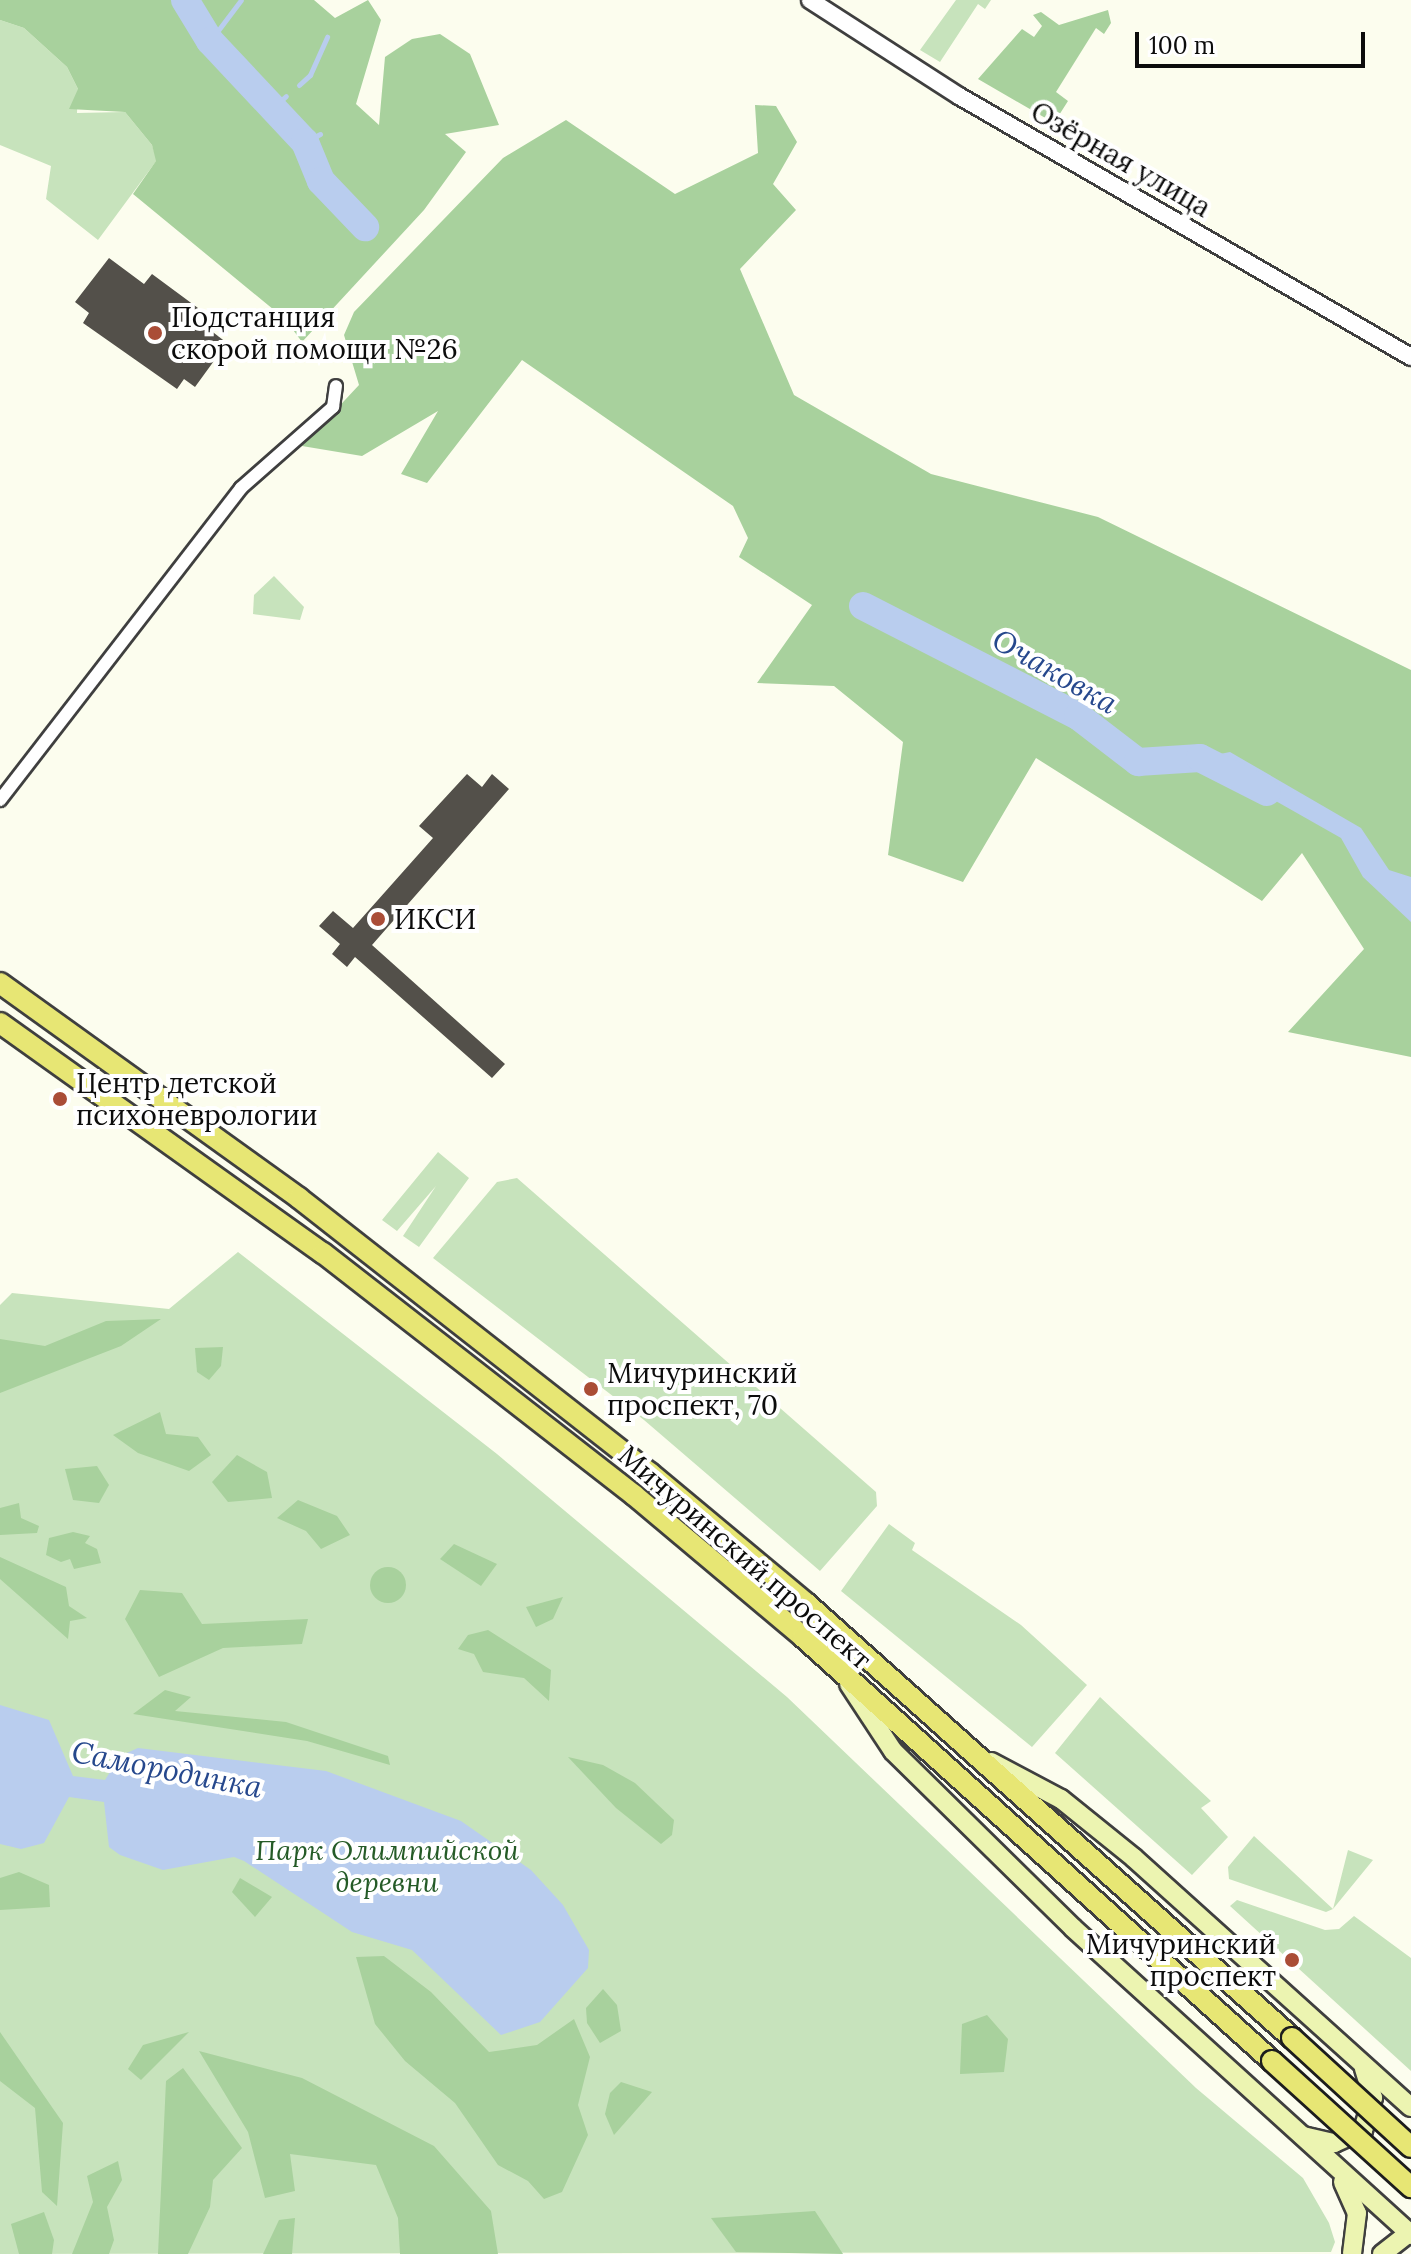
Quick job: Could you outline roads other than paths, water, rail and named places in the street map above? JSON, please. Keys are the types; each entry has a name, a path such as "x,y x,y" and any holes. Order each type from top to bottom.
{"main road":[{"name":"Мичуринский проспект","path":"0,983 299,1198 566,1404 806,1603 1411,2147"},
{"name":"Мичуринский проспект","path":"0,1023 323,1253 511,1398 763,1604 1411,2187"},
{"path":"848,1682 893,1751 1073,1928 1410,2233 1382,2254"},
{"path":"973,1753 1061,1799 1411,2107"},
{"path":"1297,2133 1334,2143 1363,2130 1373,2098 1362,2063"},
{"path":"1324,2158 1353,2198 1358,2224 1352,2254"}],"street":[{"name":"Озёрная улица","path":"810,0 959,96 1411,357"},
{"path":"0,800 241,488 333,407 336,386"}],"water":[{"path":"1230,752 1361,828 1389,870 1411,877 1411,922 1363,877 1341,838 1200,758"},
{"name":"Самородинка","path":"0,1705 49,1720 73,1776 105,1780 120,1756 138,1748 326,1771 461,1821 531,1870 563,1905 589,1950 588,1968 540,2022 501,2035 412,1950 352,1932 244,1861 234,1857 163,1870 120,1855 109,1847 104,1802 69,1797 44,1843 21,1849 0,1844"}],"waterway":[{"name":"Очаковка","path":"185,0 210,41 305,142 321,181 365,227"},
{"path":"210,41 241,0"},
{"path":"299,85 310,75 327,37"},
{"path":"270,110 286,96"},
{"path":"305,142 320,134"},
{"name":"Очаковка","path":"863,606 1078,716 1138,762 1200,758 1267,792"}],"place":[{"name":"Подстанция скорой помощи №26","path":"155,333"},
{"name":"ИКСИ","path":"378,919"},
{"name":"Центр детской психоневрологии","path":"60,1099"},
{"name":"Мичуринский проспект, 70","path":"591,1389"},
{"name":"Мичуринский проспект","path":"1292,1960"}],"park label":[{"name":"Парк Олимпийской деревни","path":"387,1866"}]}
